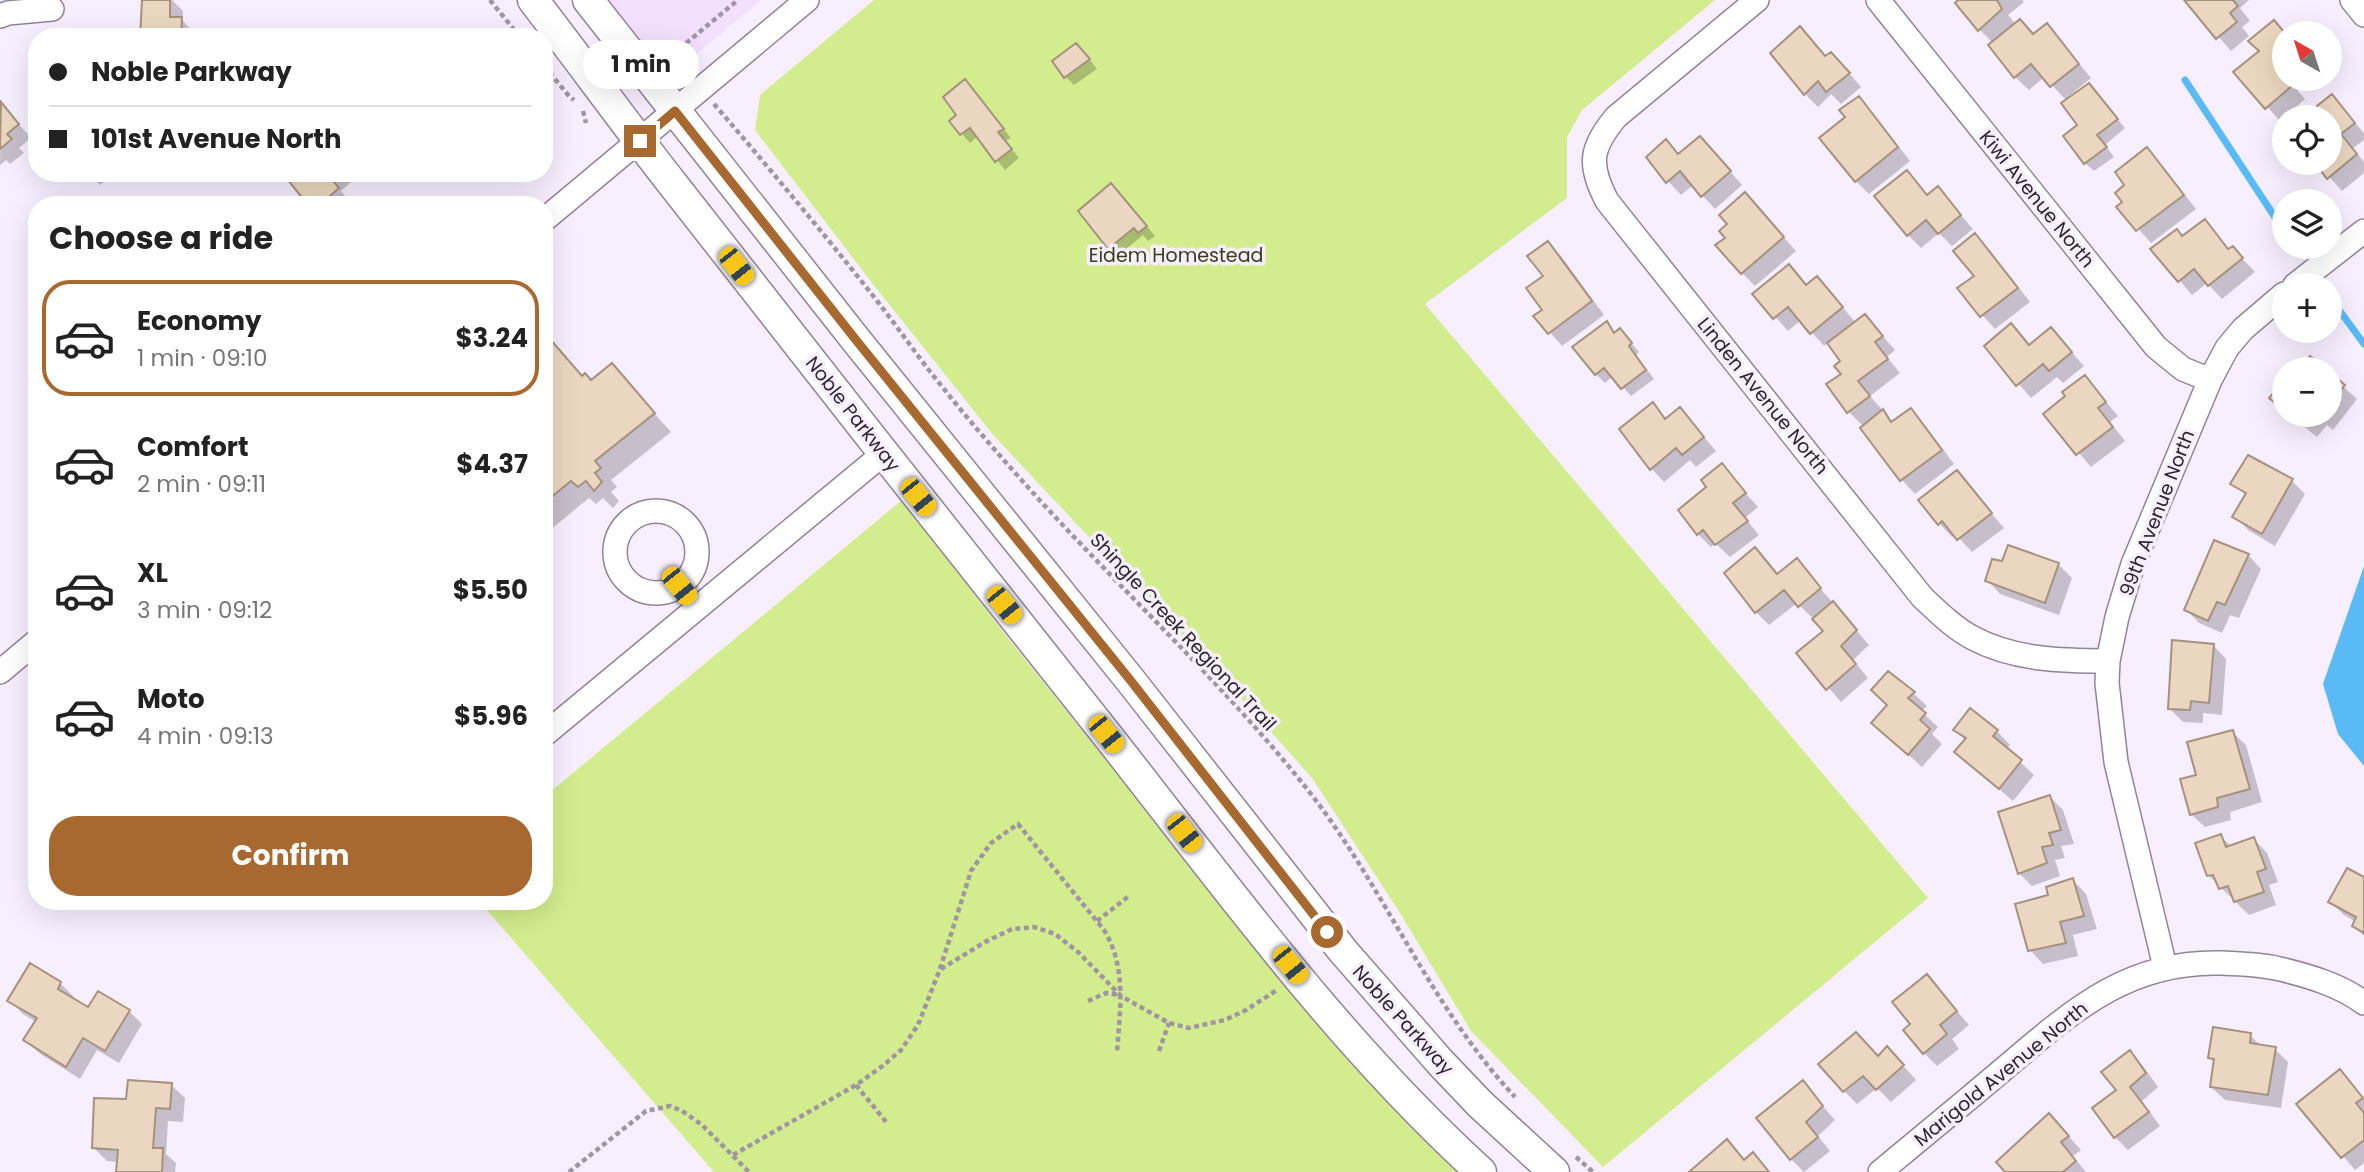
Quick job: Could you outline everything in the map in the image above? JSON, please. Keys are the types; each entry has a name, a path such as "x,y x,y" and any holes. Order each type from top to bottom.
{"main road":[{"name":"Noble Parkway","path":"533,0 883,454 1304,983 1424,1116 1481,1172"},
{"name":"Noble Parkway","path":"587,0 1343,951 1480,1104 1560,1160"}],"street":[{"path":"553,213 807,0"},
{"name":"Linden Avenue North","path":"1757,0 1616,117 1601,135 1595,158 1596,180 1607,201 1922,597 1945,619 1972,638 2001,651 2034,657 2108,661"},
{"name":"Kiwi Avenue North","path":"1878,0 2156,347 2183,369 2210,380"},
{"path":"2352,0 2364,15"},
{"path":"0,16 52,9"},
{"path":"2310,273 2364,231"},
{"name":"99th Avenue North","path":"2165,967 2116,762 2109,702 2108,661 2117,617 2133,564 2210,380 2227,348 2243,328 2272,305"},
{"path":"553,728 883,454"},
{"path":"679,586 697,609"},
{"path":"0,672 28,649"},
{"path":"2165,967 2210,963 2261,964 2309,976 2356,996 2364,1003"},
{"name":"Marigold Avenue North","path":"1880,1172 2068,1016 2110,988 2165,967"}],"path":[{"path":"490,0 513,28"},
{"path":"673,54 738,0"},
{"path":"553,77 569,96 582,104 586,123"},
{"name":"Shingle Creek Regional Trail","path":"732,124 875,298 938,382 1012,469 1232,702 1308,790 1352,850 1416,961 1462,1033 1490,1070 1521,1103"},
{"path":"733,1155 856,1085 884,1066 901,1050 918,1025 940,969 971,871 991,843 1018,824 1114,945 1121,996 1117,1052"},
{"path":"1097,921 1129,896"},
{"path":"940,969 1012,929 1034,927 1055,934 1078,952 1121,996 1168,1023 1189,1027 1207,1026 1246,1010 1277,990"},
{"path":"1088,1001 1106,993 1121,996"},
{"path":"1159,1051 1168,1023"},
{"path":"856,1085 887,1123"},
{"path":"569,1172 646,1111 670,1106 701,1124 749,1172"},
{"path":"1560,1160 1593,1172"}],"shaded area":[{"path":"601,0 761,0 692,58 663,58 630,40"}],"green space":[{"name":"Eidem Homestead","path":"874,0 1715,0 1582,110 1567,137 1567,198 1425,304 1928,898 1603,1167 1471,1031 1398,910 1312,778 994,436 755,130 760,95"},
{"path":"902,500 1011,642 1337,1047 1459,1172 714,1172 487,910 553,910 553,790"}],"water":[{"path":"2364,566 2364,766 2338,734 2323,684"}],"building":[{"path":"142,0 170,0 170,17 182,17 181,28 140,28"},
{"path":"1958,0 1997,0 2002,9 1978,31 1955,3"},
{"path":"2184,0 2233,0 2238,6 2230,13 2237,22 2216,39"},
{"path":"2020,19 2033,34 2047,23 2079,64 2050,87 2031,64 2014,78 1988,45"},
{"path":"2272,22 2272,91 2286,91 2265,109 2233,72 2259,51 2248,41"},
{"path":"1800,26 1825,56 1831,52 1850,73 1826,92 1818,81 1804,95 1770,53"},
{"path":"1076,43 1090,59 1064,78 1052,61"},
{"path":"965,79 1004,129 998,132 1012,149 995,162 970,128 960,135 949,121 956,115 943,97"},
{"path":"2089,83 2118,119 2097,135 2107,147 2084,164 2063,136 2077,125 2061,103"},
{"path":"2332,94 2341,105 2318,105"},
{"path":"1859,96 1898,147 1855,182 1819,138 1845,117 1839,110"},
{"path":"1,102 19,124 7,134 12,139 0,149"},
{"path":"2342,107 2355,123 2342,133"},
{"path":"2342,135 2357,154 2342,166"},
{"path":"1700,136 1731,171 1701,197 1680,171 1666,183 1646,157 1666,139 1678,154"},
{"path":"2147,147 2184,195 2136,231 2116,207 2122,202 2115,193 2124,185 2115,172"},
{"path":"1907,170 1927,195 1938,186 1961,215 1938,234 1926,220 1907,236 1874,196"},
{"path":"289,182 334,182 339,188 330,196 301,196"},
{"path":"1111,183 1147,226 1138,233 1134,228 1108,249 1078,211"},
{"path":"1745,192 1784,237 1741,274 1715,245 1725,238 1719,231 1727,224 1719,215"},
{"path":"2205,219 2228,249 2233,246 2243,258 2208,286 2194,269 2178,282 2150,249 2177,229 2182,236"},
{"path":"1975,233 2018,288 1980,317 1957,288 1974,276 1953,251"},
{"path":"1548,241 1592,301 1548,334 1533,316 1542,310 1526,288 1543,276 1527,256"},
{"path":"1789,264 1806,285 1817,276 1843,307 1810,334 1788,307 1773,319 1752,294"},
{"path":"1865,314 1883,336 1875,342 1888,359 1858,381 1870,396 1847,413 1826,384 1841,374 1834,366 1840,361 1827,343"},
{"path":"1607,321 1614,333 1620,328 1632,343 1629,346 1646,370 1621,389 1604,368 1595,375 1572,347"},
{"path":"2011,323 2029,345 2051,327 2072,352 2049,371 2043,364 2016,386 1984,346"},
{"path":"553,342 582,376 585,373 591,380 612,363 655,413 595,461 601,468 595,473 602,482 594,491 586,481 578,487 571,481 553,496"},
{"path":"2085,375 2106,402 2098,408 2113,427 2076,455 2043,414 2065,396 2062,392"},
{"path":"1653,402 1665,419 1680,407 1704,437 1682,455 1676,448 1650,470 1619,429"},
{"path":"1911,408 1942,450 1900,481 1860,428 1883,409 1891,422"},
{"path":"2248,455 2293,479 2262,534 2232,517 2246,493 2230,484"},
{"path":"1722,463 1746,493 1733,503 1748,521 1715,545 1703,530 1697,535 1678,510 1706,487 1701,480"},
{"path":"1957,470 1992,513 1957,540 1942,521 1938,525 1918,500"},
{"path":"2214,540 2249,554 2225,605 2217,602 2208,621 2184,610"},
{"path":"2008,545 2059,563 2045,603 1985,581 1992,559 2002,561"},
{"path":"1755,547 1777,574 1797,558 1821,588 1798,607 1784,590 1755,613 1724,573"},
{"path":"1833,601 1857,630 1841,646 1856,664 1826,690 1796,653 1823,631 1812,619"},
{"path":"2172,640 2214,644 2209,703 2191,701 2190,710 2168,709"},
{"path":"1888,671 1915,692 1908,698 1926,713 1920,720 1930,729 1908,755 1871,723 1887,705 1871,690"},
{"path":"1970,708 1998,730 1993,736 2022,760 1999,789 1954,752 1966,738 1953,730"},
{"path":"2233,730 2250,789 2217,798 2218,807 2190,815 2180,779 2196,775 2187,742"},
{"path":"2050,795 2061,830 2049,833 2053,845 2042,847 2047,863 2018,874 1998,812"},
{"path":"2221,834 2226,847 2254,837 2266,869 2257,872 2264,892 2234,902 2228,886 2219,889 2213,875 2207,876 2195,843"},
{"path":"2347,868 2364,877 2364,933 2352,926 2356,917 2328,902"},
{"path":"2073,878 2084,916 2060,922 2066,943 2028,951 2015,904 2048,895 2046,887"},
{"path":"30,963 61,982 58,989 88,1007 98,991 130,1010 105,1051 83,1038 66,1067 23,1040 37,1018 7,1001"},
{"path":"1927,974 1957,1011 1940,1025 1947,1034 1923,1054 1903,1030 1910,1024 1892,1002"},
{"path":"2213,1027 2251,1033 2250,1043 2276,1047 2268,1095 2210,1087 2214,1059 2208,1058"},
{"path":"1856,1032 1878,1056 1887,1046 1904,1065 1876,1090 1863,1076 1843,1092 1818,1064"},
{"path":"2130,1050 2146,1073 2130,1087 2149,1112 2114,1138 2092,1108 2116,1090 2101,1072"},
{"path":"2340,1069 2363,1098 2356,1103 2364,1113 2364,1140 2341,1158 2296,1104"},
{"path":"128,1080 172,1083 170,1109 156,1108 153,1148 163,1148 162,1172 116,1172 118,1150 92,1148 94,1098 126,1099"},
{"path":"1803,1080 1823,1106 1806,1122 1818,1137 1790,1160 1756,1118"},
{"path":"2049,1113 2069,1136 2061,1142 2076,1161 2063,1172 2005,1172 1996,1162"},
{"path":"1727,1139 1744,1160 1753,1152 1769,1172 1689,1172"}],"waterway":[{"path":"2185,80 2272,213"},
{"path":"2342,314 2364,344"}],"route":[{"path":"640,141 675,111 1131,681 1327,932"}]}
